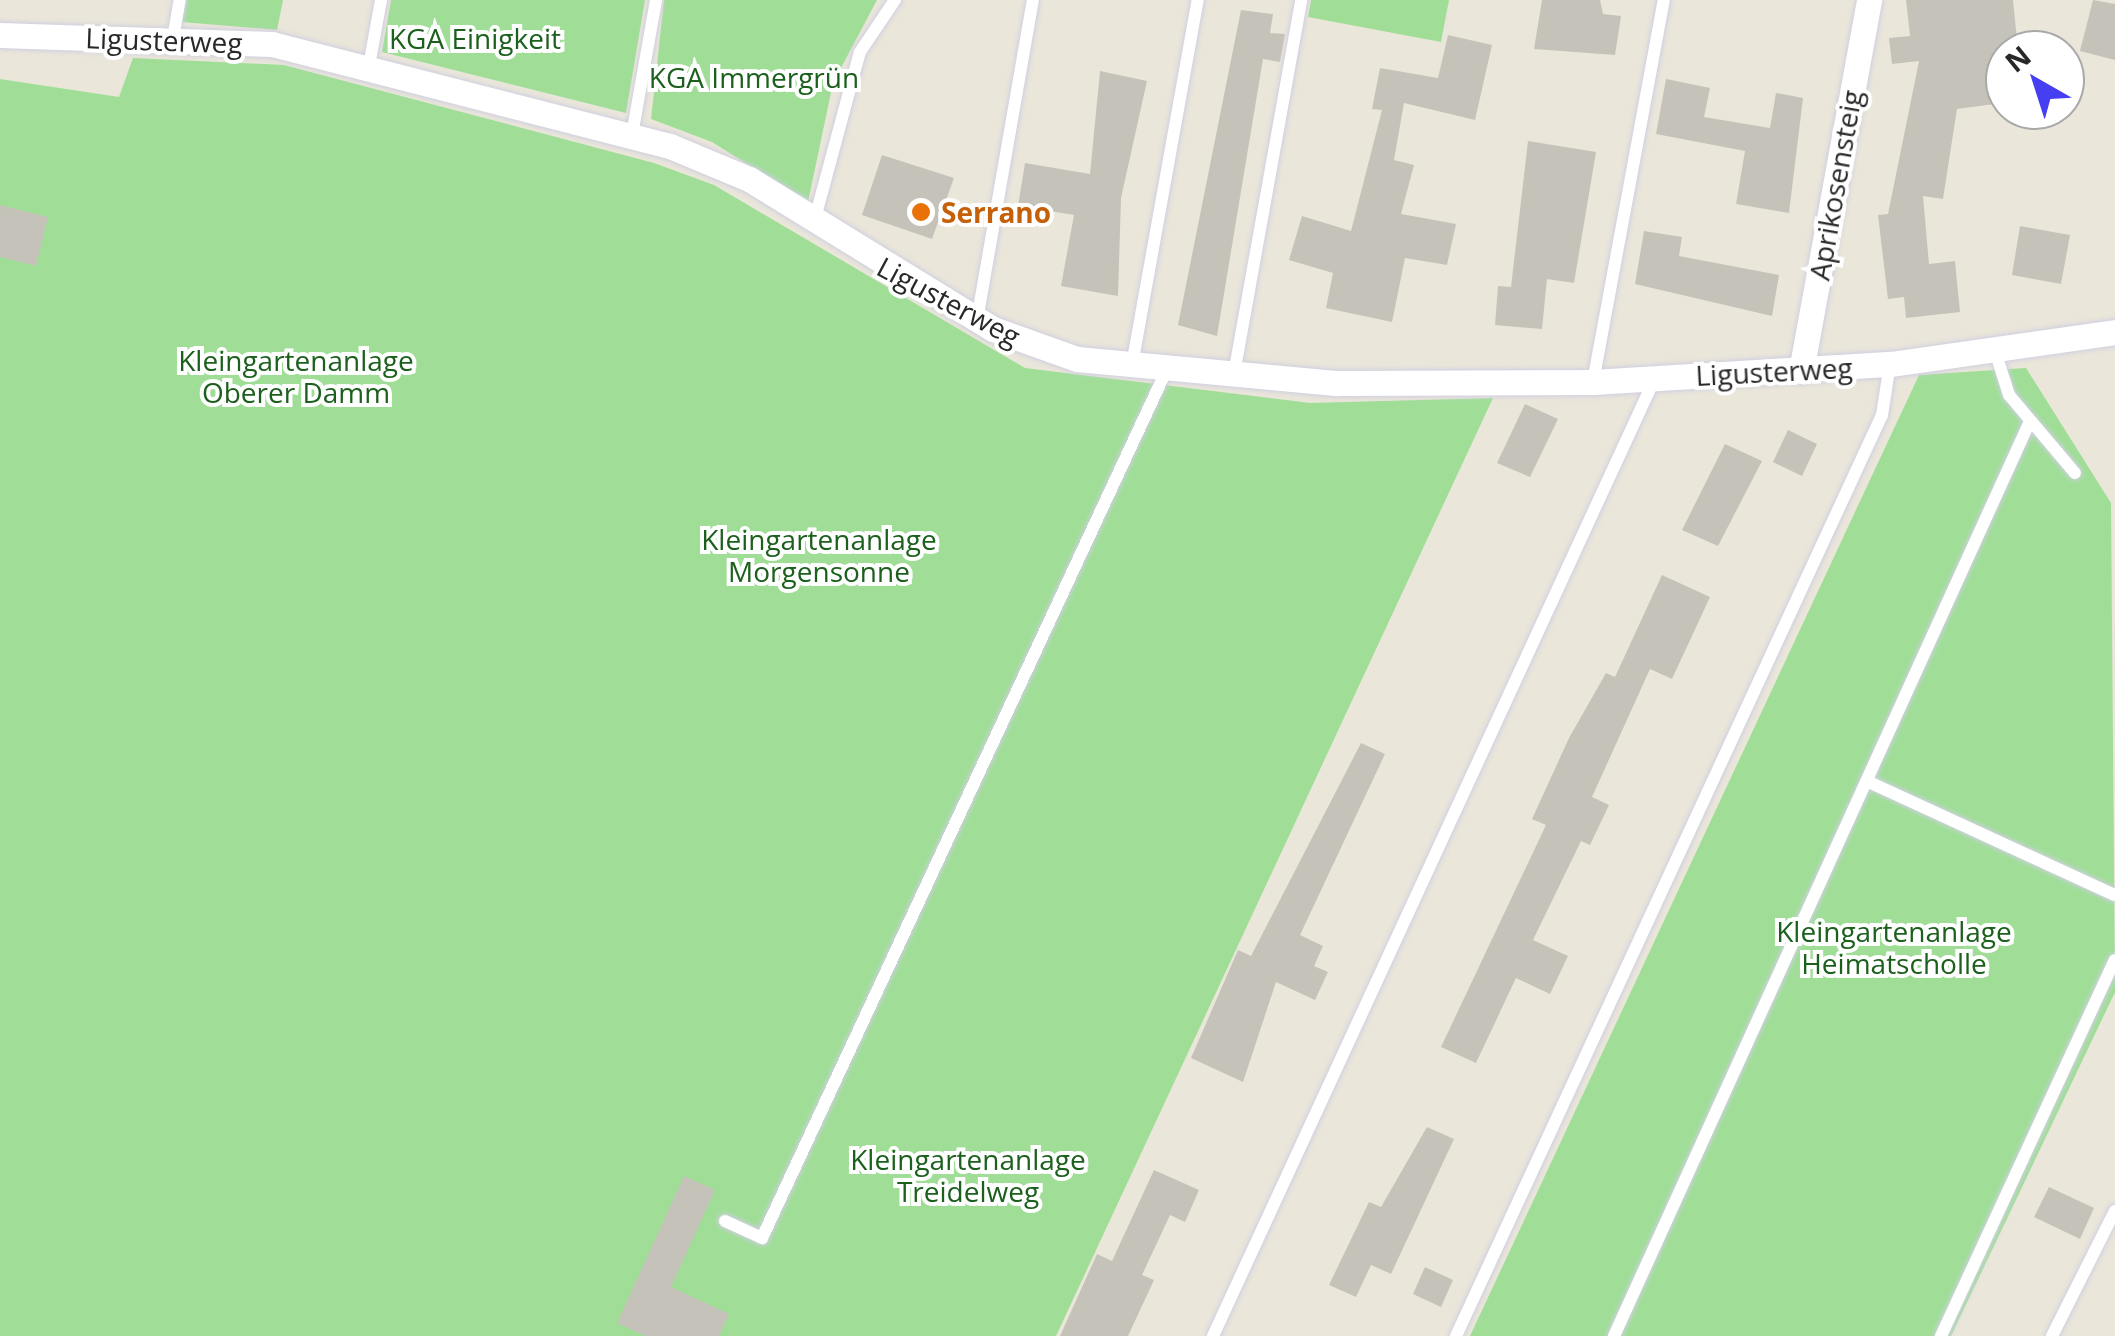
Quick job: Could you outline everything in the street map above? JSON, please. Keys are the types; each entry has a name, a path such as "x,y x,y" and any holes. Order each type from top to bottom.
{"street":[{"name":"Aprikosensteig","path":"1801,371 1869,0"},
{"name":"Ligusterweg","path":"0,34 272,44 632,135 714,160 813,224 977,320 1045,351 1167,370 1593,382 1890,364 2115,332"}],"lane":[{"path":"174,38 180,0"},
{"path":"369,66 381,0"},
{"path":"632,135 656,0"},
{"path":"813,224 860,52 895,0"},
{"path":"977,320 1033,0"},
{"path":"1132,365 1198,0"},
{"path":"1234,374 1302,0"},
{"path":"1593,382 1664,0"},
{"path":"1995,352 2009,395 2075,473"},
{"path":"1456,1336 1882,415 1890,364"},
{"path":"725,1220 762,1238 1167,370"},
{"path":"1213,1336 1654,378"},
{"path":"1614,1336 1871,783 2030,421"},
{"path":"1871,783 2115,895"},
{"path":"1942,1336 2115,960"},
{"path":"2052,1336 2115,1211"}],"green space":[{"path":"185,0 283,0 277,30 182,22"},
{"name":"KGA Einigkeit","path":"391,0 645,0 626,113 382,52"},
{"name":"KGA Immergrün","path":"664,0 877,0 833,83 808,202 712,142 651,119"},
{"path":"1311,0 1449,0 1441,42 1308,17"},
{"path":"133,58 284,65 654,163 714,185 1025,368 1310,403 1493,398 1056,1336 0,1336 0,79 119,97"},
{"name":"Kleingartenanlage Heimatscholle","path":"2026,368 2111,503 2115,992 1951,1336 1470,1336 1919,375"}],"building":[{"path":"1542,0 1600,0 1603,14 1621,16 1615,55 1534,49"},
{"path":"1906,0 2013,0 2016,30 1985,30 1985,105 1957,109 1943,199 1923,196 1929,264 1955,261 1960,312 1906,318 1904,297 1888,299 1878,215 1888,214 1919,61 1892,64 1889,38 1910,36"},
{"path":"2093,0 2115,4 2115,60 2085,52 2085,31"},
{"path":"1241,10 1273,14 1270,33 1285,34 1280,62 1263,59 1217,336 1178,325"},
{"path":"1448,35 1492,45 1475,120 1404,103 1394,160 1414,165 1401,214 1456,224 1447,265 1405,258 1392,322 1326,308 1333,273 1289,260 1302,216 1351,231 1382,110 1372,109 1380,68 1438,78"},
{"path":"1100,71 1147,81 1121,198 1118,296 1061,286 1074,215 1018,206 1025,163 1090,174"},
{"path":"1666,79 1710,88 1704,117 1770,128 1776,93 1803,98 1789,213 1736,204 1745,151 1656,134"},
{"path":"1528,141 1596,152 1574,283 1547,279 1542,329 1495,325 1498,286 1511,287"},
{"path":"882,155 954,178 932,239 862,215"},
{"path":"0,205 48,217 36,266 0,257"},
{"path":"2020,226 2070,235 2061,284 2012,275"},
{"path":"1644,231 1682,237 1679,256 1779,275 1772,316 1635,284"},
{"path":"1525,404 1558,419 1530,477 1497,463"},
{"path":"1788,430 1817,444 1802,476 1773,462"},
{"path":"1725,444 1762,461 1718,546 1682,530"},
{"path":"1662,575 1710,597 1672,679 1650,669 1592,797 1609,805 1590,845 1581,841 1533,940 1568,956 1550,994 1516,978 1476,1063 1441,1047 1546,825 1532,819 1569,738 1606,673 1615,677"},
{"path":"1361,743 1385,754 1300,935 1323,946 1314,966 1328,972 1315,1000 1276,982 1243,1082 1191,1058 1238,950 1251,956"},
{"path":"1427,1127 1454,1139 1391,1274 1371,1265 1356,1297 1329,1285 1369,1202 1381,1207"},
{"path":"1154,1170 1199,1190 1185,1222 1170,1215 1142,1275 1154,1280 1128,1336 1060,1336 1097,1254 1112,1261"},
{"path":"684,1176 715,1190 671,1287 729,1314 719,1336 645,1336 617,1323"},
{"path":"2049,1187 2094,1208 2080,1239 2034,1217"},
{"path":"1425,1267 1453,1280 1441,1307 1413,1294"}],"place":[{"name":"Serrano","path":"921,212"}],"park label":[{"name":"Kleingartenanlage Oberer Damm","path":"296,376"},
{"name":"Kleingartenanlage Morgensonne","path":"819,555"},
{"name":"Kleingartenanlage Treidelweg","path":"968,1175"}]}
